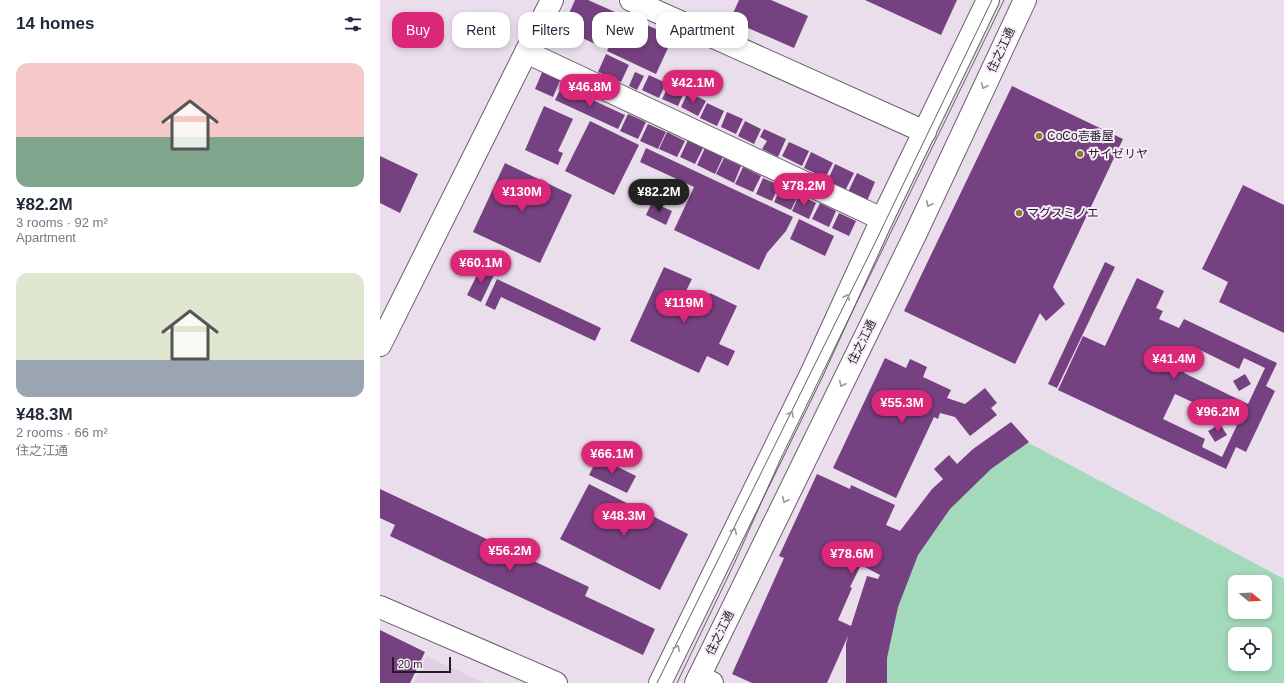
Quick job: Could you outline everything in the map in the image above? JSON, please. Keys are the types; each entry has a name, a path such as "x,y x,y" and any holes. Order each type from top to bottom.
{"main road":[{"path":"380,344 552,0"},
{"path":"631,0 925,132"},
{"path":"660,683 812,372 882,219 988,0"},
{"name":"住之江通","path":"702,681 915,235 1025,0"},
{"path":"526,52 882,219"},
{"path":"380,607 556,683"}],"shaded area":[{"path":"426,656 485,683 414,683"}],"green space":[{"path":"1027,442 1284,579 1284,683 886,683 886,657 897,606 916,554 949,509 976,479"}],"building":[{"path":"575,0 588,0 615,12 592,12 592,42 584,39 584,12 570,12"},
{"path":"739,0 771,0 808,16 794,48 748,28 748,12 734,12"},
{"path":"865,0 957,0 941,35"},
{"path":"648,26 656,29 656,48 668,48 656,74 607,51 608,48 648,48"},
{"path":"606,54 629,65 621,82 598,72"},
{"path":"543,70 561,78 553,97 535,89"},
{"path":"635,72 644,76 637,90 629,86"},
{"path":"649,75 666,83 659,98 642,90"},
{"path":"669,85 684,93 678,106 662,99"},
{"path":"562,86 625,115 618,129 555,100"},
{"name":"マグスミノエ","path":"1012,86 1123,139 1053,287 1065,304 1046,321 1040,313 1015,364 904,311"},
{"path":"688,92 706,101 698,116 681,107"},
{"path":"707,103 724,111 717,126 700,118"},
{"path":"544,106 573,119 558,151 563,153 558,165 525,150"},
{"path":"727,112 743,119 736,134 721,127"},
{"path":"628,114 646,122 638,139 620,131"},
{"path":"590,121 639,145 614,195 565,171"},
{"path":"745,121 761,129 754,144 738,136"},
{"path":"648,124 666,132 658,149 640,141"},
{"path":"764,129 786,139 778,157 762,149 767,141 760,137"},
{"path":"667,132 685,141 677,157 659,149"},
{"path":"688,140 703,148 695,164 680,157"},
{"path":"789,142 809,151 802,166 782,156"},
{"path":"646,148 793,217 786,231 767,253 759,270 674,230 694,187 640,162"},
{"path":"705,148 723,157 715,174 697,165"},
{"path":"811,152 833,163 825,178 804,168"},
{"path":"380,156 418,174 400,213 380,203"},
{"path":"724,158 741,166 734,183 716,174"},
{"path":"505,163 572,195 540,263 473,232"},
{"path":"835,164 854,173 845,191 827,182"},
{"path":"743,167 761,176 753,192 735,184"},
{"path":"857,173 875,182 867,201 848,192"},
{"path":"763,178 779,185 772,201 756,194"},
{"path":"1243,185 1284,205 1284,333 1219,302 1228,282 1202,269"},
{"path":"782,186 799,194 791,210 774,202"},
{"path":"799,195 816,203 809,219 792,211"},
{"path":"652,202 672,211 666,225 646,215"},
{"path":"820,203 836,211 829,227 812,219"},
{"path":"839,213 856,221 849,236 832,228"},
{"path":"799,219 834,236 825,256 790,239"},
{"path":"1105,262 1115,267 1057,388 1048,384"},
{"path":"481,267 495,273 481,302 467,295"},
{"path":"664,267 692,279 686,291 706,300 710,293 737,306 719,344 735,351 728,366 707,356 699,373 630,341"},
{"path":"1137,278 1164,291 1156,308 1163,311 1159,319 1179,328 1184,319 1277,363 1266,386 1275,391 1246,452 1236,447 1226,469 1058,390 1083,336 1105,346","holes":["1196,348 1239,369 1244,358 1265,368 1248,404 1184,373","1175,394 1238,423 1222,457 1202,447 1205,439 1163,419"]},
{"path":"497,279 601,328 595,341 501,297 495,310 485,305"},
{"path":"885,358 906,368 910,359 927,367 923,377 951,390 947,398 965,404 985,388 997,403 991,408 997,415 970,436 955,417 940,413 938,419 934,417 896,498 833,468"},
{"path":"1245,374 1251,384 1239,391 1233,381"},
{"path":"1011,422 1029,442 991,469 950,509 918,555 898,607 887,658 887,683 846,683 846,644 848,636 827,683 752,683 732,674 784,558 779,556 817,474 850,489 851,485 895,505 886,525 900,531 932,489 943,479 934,469 949,455 957,464 973,449","holes":["861,565 880,575 878,579 867,576 851,626 838,620 852,588 850,587"]},
{"path":"1220,424 1227,435 1215,442 1208,431"},
{"path":"598,457 636,476 627,493 589,475"},
{"path":"589,484 688,534 660,590 560,539"},
{"path":"380,489 589,587 585,596 655,629 643,655 390,536 395,525 380,518"},
{"path":"380,630 425,652 410,683 380,683"}],"tram line":[{"path":"657,683 873,247 992,0"},
{"path":"677,683 734,564 781,458 1004,0"}],"place":[{"name":"CoCo壱番屋","path":"1039,136"},
{"name":"サイゼリヤ","path":"1080,154"},
{"name":"マグスミノエ","path":"1019,213"}]}
